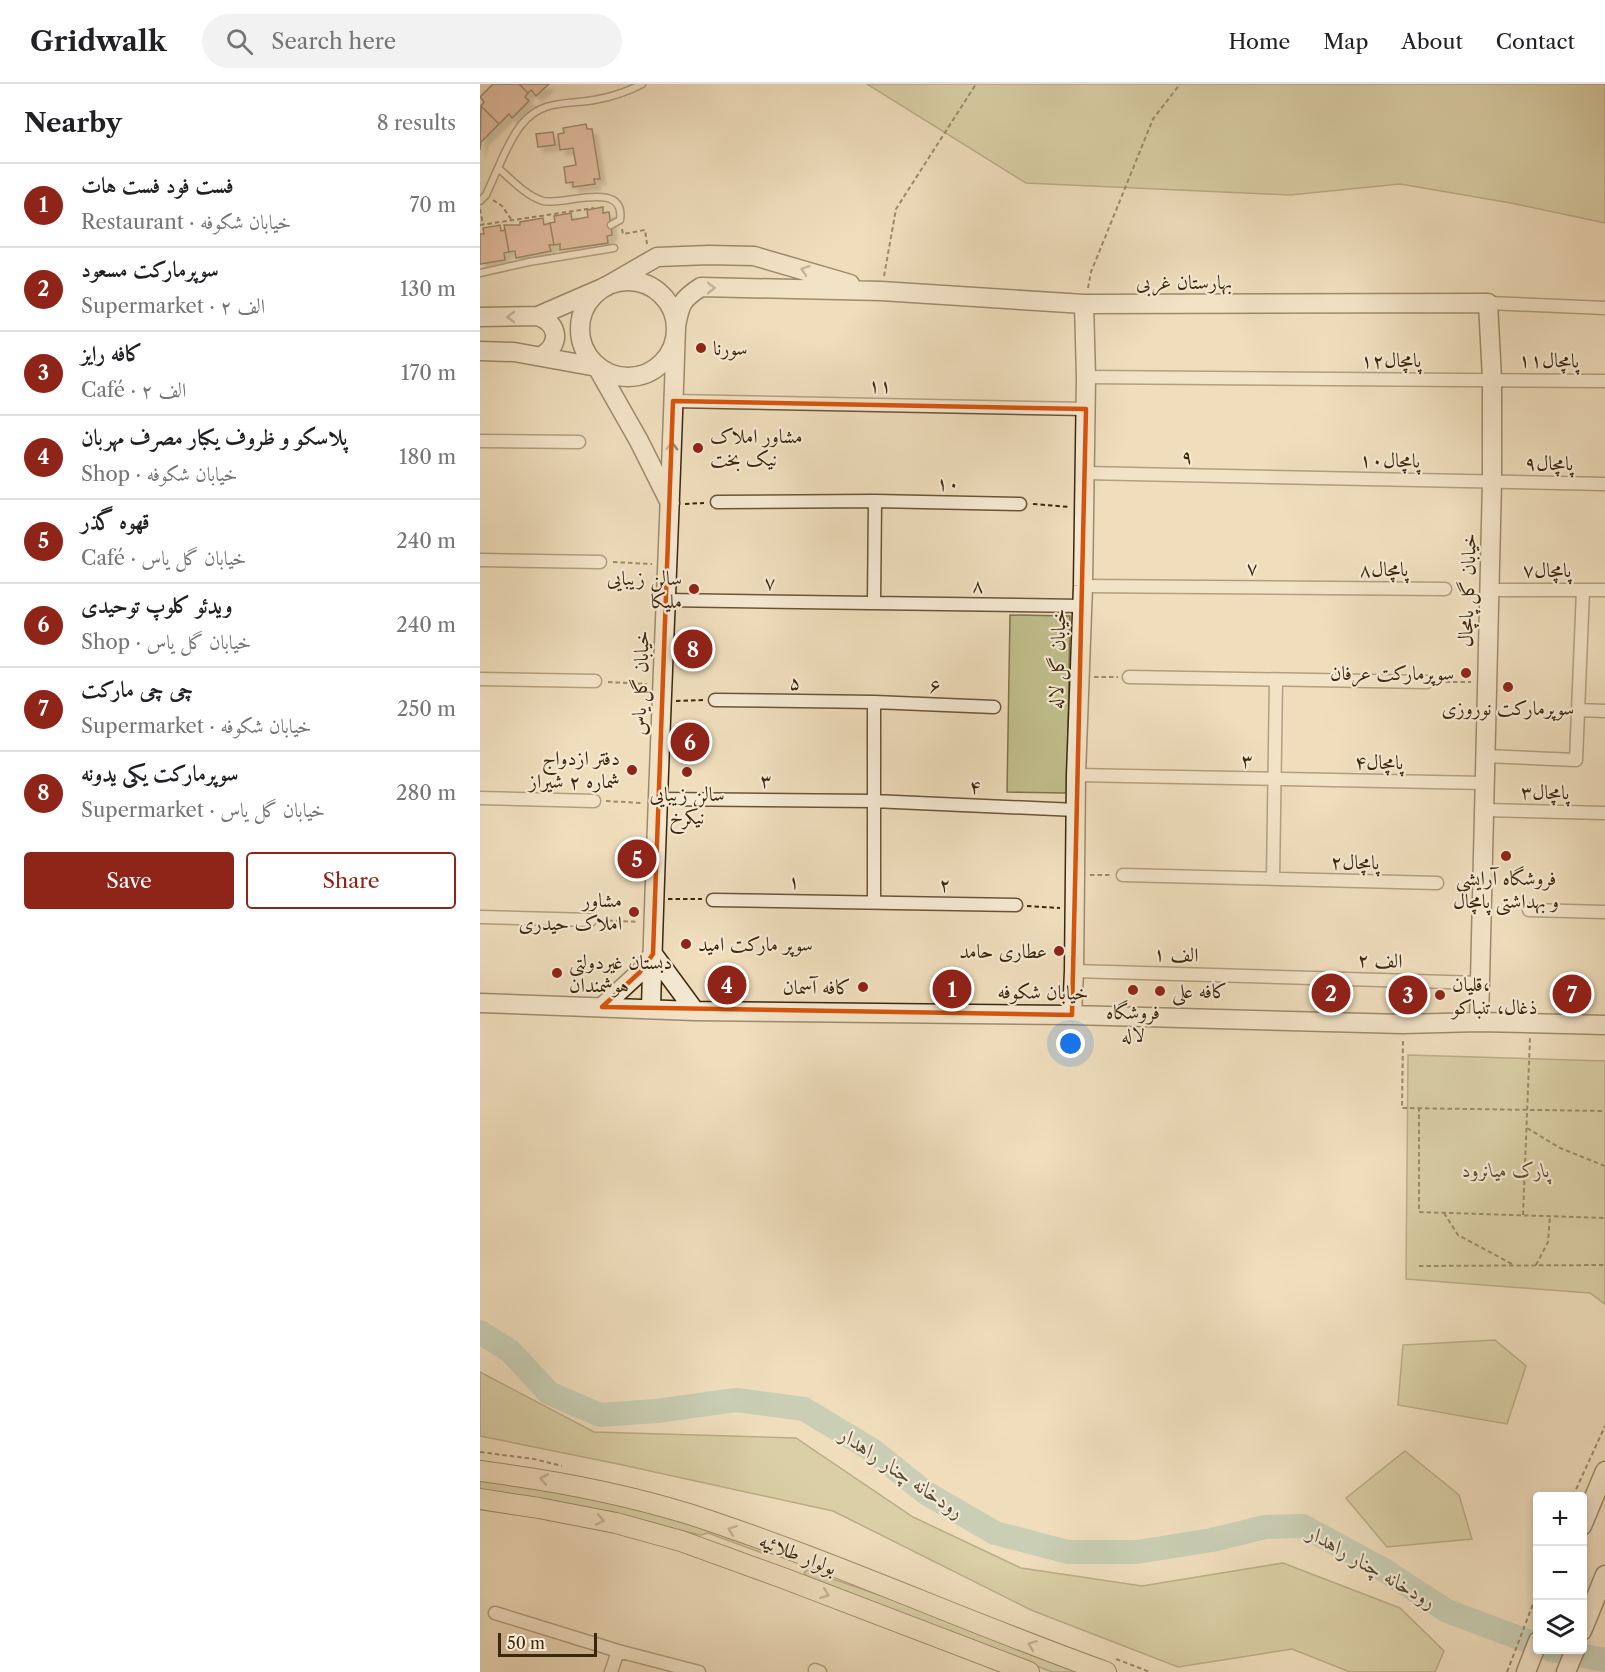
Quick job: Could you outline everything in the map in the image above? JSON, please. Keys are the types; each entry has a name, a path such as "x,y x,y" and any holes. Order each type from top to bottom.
{"main road":[{"name":"بولوار طلائیه","path":"480,1471 543,1479 688,1514 794,1552 1106,1672"},
{"name":"بولوار طلائیه","path":"480,1499 616,1523 681,1541 1029,1672"},
{"path":"783,1578 794,1552"}],"street":[{"name":"بهارستان غربی","path":"605,287 657,257 709,255 754,256 785,263 827,278 881,291"},
{"path":"480,317 538,316 605,287 620,282 636,282 651,287 664,297 672,310 676,326 674,342 668,356 657,368 643,375 627,378 611,375 597,367 542,356 480,351"},
{"path":"605,287 592,296 583,309 579,325 580,341 639,441 671,504"},
{"name":"بهارستان غربی","path":"676,326 680,306 687,296 701,287 881,291 1084,304 1488,303"},
{"path":"1488,303 1605,308"},
{"name":"خیابان گل پامچال","path":"1479,1022 1492,482 1492,379 1488,303"},
{"name":"خیابان گل لاله","path":"1072,1015 1085,473 1084,304"},
{"path":"538,316 552,326 555,334 554,344 550,351 542,356"},
{"name":"خیابان گل یاس","path":"651,1008 652,923 671,504 676,326"},
{"name":"پامچال۱۲","path":"1086,377 1290,380 1492,379"},
{"name":"پامچال۱۱","path":"1492,379 1605,381"},
{"name":"۱۱","path":"674,401 1086,409"},
{"path":"480,441 579,442"},
{"name":"۹","path":"1085,473 1288,478"},
{"name":"پامچال۱۰","path":"1288,478 1492,482"},
{"name":"پامچال۹","path":"1492,482 1605,484"},
{"path":"717,502 875,501 874,603"},
{"name":"۱۰","path":"875,501 1020,504"},
{"path":"480,560 600,562"},
{"name":"۷","path":"1083,586 1277,587"},
{"name":"پامچال۸","path":"1277,587 1445,589"},
{"name":"پامچال۷","path":"1490,590 1605,590"},
{"path":"1485,756 1576,760 1583,590"},
{"name":"۷","path":"665,600 874,603"},
{"name":"۸","path":"874,603 1082,606"},
{"path":"1128,677 1427,682"},
{"path":"480,679 595,681"},
{"path":"1123,875 1273,879 1276,680"},
{"name":"۵","path":"715,700 874,702"},
{"path":"874,702 874,902"},
{"name":"۶","path":"874,702 994,707"},
{"path":"1578,710 1605,711"},
{"name":"۳","path":"1076,775 1274,780"},
{"name":"پامچال۴","path":"1274,780 1484,783"},
{"path":"480,798 594,801"},
{"name":"۳","path":"657,801 873,801"},
{"name":"۴","path":"873,801 1076,810"},
{"name":"پامچال۳","path":"1484,810 1605,813"},
{"name":"پامچال۲","path":"1273,879 1437,883"},
{"name":"۱","path":"713,900 874,902"},
{"name":"۲","path":"874,902 1016,905"},
{"path":"1529,910 1605,912"},
{"path":"480,917 590,920"},
{"path":"602,1007 640,972 653,954 695,1011"},
{"name":"۱ الف","path":"1074,971 1278,977"},
{"name":"۲ الف","path":"1278,977 1481,982"},
{"name":"خیابان شکوفه","path":"480,1003 695,1011 1072,1015 1403,1024 1479,1022 1605,1024"},
{"path":"1587,1514 1605,1471"},
{"path":"1587,1619 1605,1575"},
{"path":"495,1613 618,1651 699,1672"},
{"path":"1522,1666 1533,1649"},
{"path":"611,1672 618,1651"},
{"path":"1566,1672 1573,1654"}],"lane":[{"path":"480,201 486,195 513,136 523,122 534,113 549,104 592,100 626,92 642,84"},
{"path":"498,168 534,197 546,202 598,196 610,198 621,211 620,220 611,225"},
{"path":"480,273 529,262 614,248"}],"path":[{"path":"881,291 896,209 976,84"},
{"path":"1084,304 1091,272 1153,119 1179,84"},
{"path":"495,202 502,206 512,220"},
{"path":"481,212 482,225 600,207"},
{"path":"621,226 623,234 645,230 647,246"},
{"path":"671,504 717,502"},
{"path":"1020,504 1084,507"},
{"path":"600,562 667,565"},
{"path":"1445,589 1490,590"},
{"path":"1079,677 1128,677"},
{"path":"595,681 715,700"},
{"path":"1427,682 1486,682"},
{"path":"594,801 657,801"},
{"path":"1076,875 1123,875"},
{"path":"653,898 713,900"},
{"path":"1016,905 1075,909"},
{"path":"590,920 652,923"},
{"path":"1523,1216 1531,1023"},
{"path":"1403,1024 1402,1108 1605,1111"},
{"path":"1419,1107 1419,1212 1605,1218"},
{"path":"1527,1128 1560,1148 1605,1166"},
{"path":"1444,1213 1458,1235 1514,1265"},
{"path":"1536,1265 1548,1242 1550,1216"},
{"path":"1419,1266 1605,1265"},
{"path":"1575,1492 1605,1426"},
{"path":"1507,1672 1522,1666 1536,1600"}],"highlighted area":[{"path":"673,401 1086,409 1072,1015 602,1007 640,972 653,954"}],"green space":[{"path":"867,84 1605,84 1605,223 1511,203 1400,184 1290,195 1026,183"},
{"path":"1010,615 1070,616 1067,793 1007,792"},
{"name":"پارک میانرود","path":"1408,1055 1605,1061 1605,1304 1590,1293 1406,1279"},
{"path":"1495,1340 1526,1366 1507,1424 1398,1405 1403,1345"},
{"path":"480,1372 594,1432 796,1438 913,1517 1021,1568 1142,1586 1283,1563 1400,1608 1444,1651 1435,1672 1350,1672 1292,1649 1178,1667 1031,1610 833,1511 480,1436"},
{"path":"1405,1451 1459,1495 1472,1539 1387,1547 1346,1498"},
{"path":"480,1478 555,1488 693,1523 766,1549 765,1554 708,1533 701,1535 556,1502 480,1490"},
{"path":"807,1570 925,1611 1082,1672 1052,1672 807,1576 804,1573"}],"building":[{"path":"493,84 519,84 528,93 525,97 529,101 512,118 509,114 499,124 481,106 484,102 480,97"},
{"path":"519,84 549,84 536,96 531,90 528,93"},
{"path":"481,106 499,124 481,142 480,150"},
{"path":"586,124 587,129 592,129 600,179 594,179 595,184 573,187 573,182 566,183 564,167 576,165 573,148 560,150 558,134 564,133 563,128"},
{"path":"553,132 555,145 538,147 536,134"},
{"path":"603,207 603,213 609,212 612,235 607,236 608,243 560,250 560,244 554,245 550,223 555,222 554,216 571,213 572,220 588,217 587,210"},
{"path":"543,218 544,225 550,223 554,245 549,245 551,251 516,258 515,251 509,252 504,225 520,225 520,222"},
{"path":"500,225 501,231 505,230 509,252 504,253 505,260 480,264 480,234 484,234 483,228"}],"waterway":[{"name":"رودخانه چنار راهدار","path":"480,1332 510,1351 549,1393 600,1415 656,1411 736,1400 804,1409 872,1450 926,1493 995,1533 1068,1552 1137,1552 1212,1540 1265,1527 1303,1526 1384,1570 1447,1611 1533,1643"},
{"name":"رودخانه چنار راهدار","path":"1573,1654 1605,1660"}],"place":[{"name":"سورنا","path":"701,348"},
{"name":"مشاور املاک نیک بخت","path":"698,448"},
{"name":"سالن زیبایی ملیکا","path":"694,589"},
{"name":"سوپرمارکت یکی یدونه","path":"693,649"},
{"name":"سوپرمارکت عرفان","path":"1466,673"},
{"name":"سوپرمارکت نوروزی","path":"1508,687"},
{"name":"ویدئو کلوپ توحیدی","path":"690,742"},
{"name":"دفتر ازدواج شماره ۲ شیراز","path":"632,770"},
{"name":"سالن زیبایی نیکرخ","path":"687,772"},
{"name":"فروشگاه آرایشی و بهداشتی پامچال","path":"1506,856"},
{"name":"قهوه گذر","path":"637,859"},
{"name":"مشاور املاک حیدری","path":"634,912"},
{"name":"سوپر مارکت امید","path":"686,944"},
{"name":"عطاری حامد","path":"1059,951"},
{"name":"دبستان غیردولتی هوشمندان","path":"557,973"},
{"name":"پلاسکو و ظروف یکبار مصرف مهربان","path":"727,985"},
{"name":"کافه آسمان","path":"863,987"},
{"name":"فست فود فست هات","path":"952,989"},
{"name":"فروشگاه لاله","path":"1133,990"},
{"name":"کافه علی","path":"1160,991"},
{"name":"سوپرمارکت مسعود","path":"1331,993"},
{"name":"چی چی مارکت","path":"1572,994"},
{"name":"کافه رایز","path":"1408,995"},
{"name":"قلیان، ذغال، تنباکو","path":"1440,995"}]}
